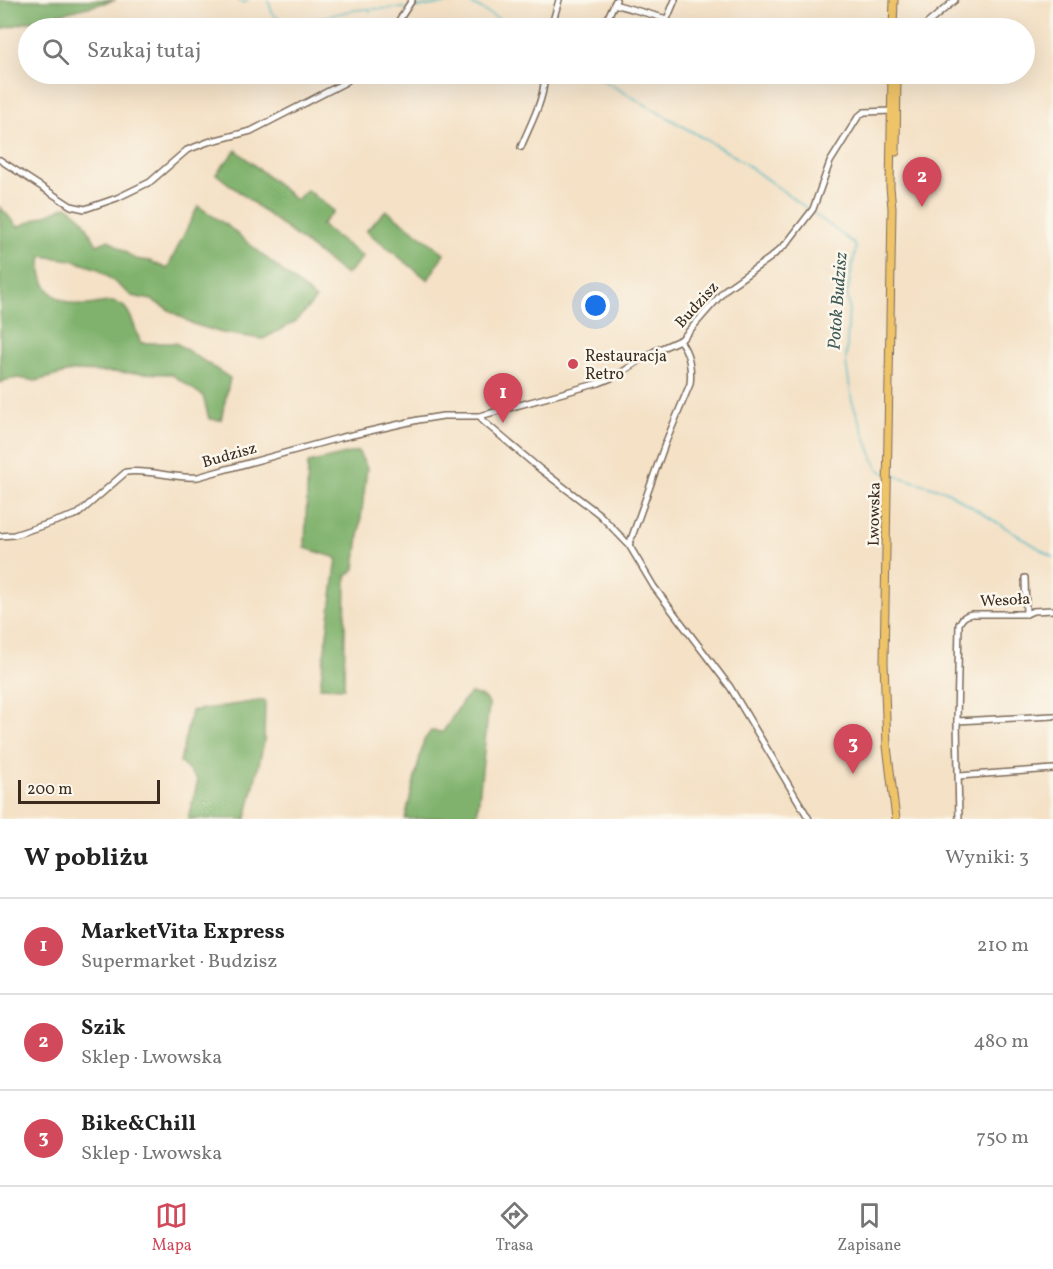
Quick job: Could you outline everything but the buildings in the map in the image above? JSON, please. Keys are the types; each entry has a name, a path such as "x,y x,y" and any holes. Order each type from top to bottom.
{"main road":[{"path":"896,0 896,18"},
{"name":"Lwowska","path":"893,84 895,187 892,208 884,701 889,776 896,819"},
{"name":"Lwowska","path":"894,111 896,84"}],"street":[{"path":"400,18 412,0"},
{"path":"554,18 559,0"},
{"path":"667,18 675,0"},
{"path":"934,18 955,0"},
{"path":"608,18 615,2 664,18"},
{"path":"0,160 71,206 79,209 92,208 145,185 187,150 251,131 341,84"},
{"path":"521,147 544,84"},
{"name":"Budzisz","path":"0,536 14,534 78,514 126,472 198,477 339,438 418,420 443,416 480,416 603,382 622,373 653,352 680,340 726,290 777,253 798,231 811,211 830,162 855,121 864,112 894,111"},
{"path":"629,545 665,444 690,384 689,363 680,340"},
{"path":"480,416 521,454 599,514 629,545 654,587 730,687 809,819"},
{"path":"1025,578 1026,614"},
{"name":"Wesoła","path":"957,721 961,620 972,614 1026,614 1033,611 1053,610"},
{"path":"959,819 957,721 1053,716"},
{"path":"959,776 1053,769"}],"green space":[{"path":"0,0 116,0 44,18 18,18 18,24 0,29"},
{"path":"236,150 296,200 307,190 334,211 321,225 363,257 346,275 216,174"},
{"path":"67,206 82,218 97,245 109,240 135,259 150,261 167,269 198,206 229,227 316,299 295,322 263,339 222,333 193,324 152,300 132,296 98,269 72,260 42,256 44,282 48,289 60,299 78,305 115,302 126,309 141,343 176,343 230,378 221,420 209,419 203,396 171,374 73,371 36,381 18,378 0,383 0,207 18,227"},
{"path":"386,210 444,253 428,280 366,231"},
{"path":"358,451 367,468 355,569 346,576 344,688 320,687 337,558 305,548 308,463"},
{"path":"471,693 483,697 489,704 477,817 405,819 424,740 431,731 443,732 463,701"},
{"path":"265,700 264,742 246,819 188,819 198,780 180,762 191,711"}],"waterway":[{"path":"237,0 244,3 248,0"},
{"path":"268,0 273,15 280,18"},
{"name":"Potok Budzisz","path":"410,8 460,2 470,3 497,18"},
{"name":"Potok Budzisz","path":"370,12 370,9 405,8"},
{"path":"321,18 349,11 370,9"},
{"name":"Potok Budzisz","path":"609,84 736,157 809,210"},
{"name":"Potok Budzisz","path":"813,213 856,247 847,295 849,304 846,363 852,401 878,469 885,473"},
{"name":"Potok Budzisz","path":"889,474 946,491 1053,557"}],"place":[{"name":"Szik","path":"922,207"},
{"name":"Restauracja Retro","path":"573,364"},
{"name":"MarketVita Express","path":"503,423"},
{"name":"Bike&Chill","path":"853,774"}]}
